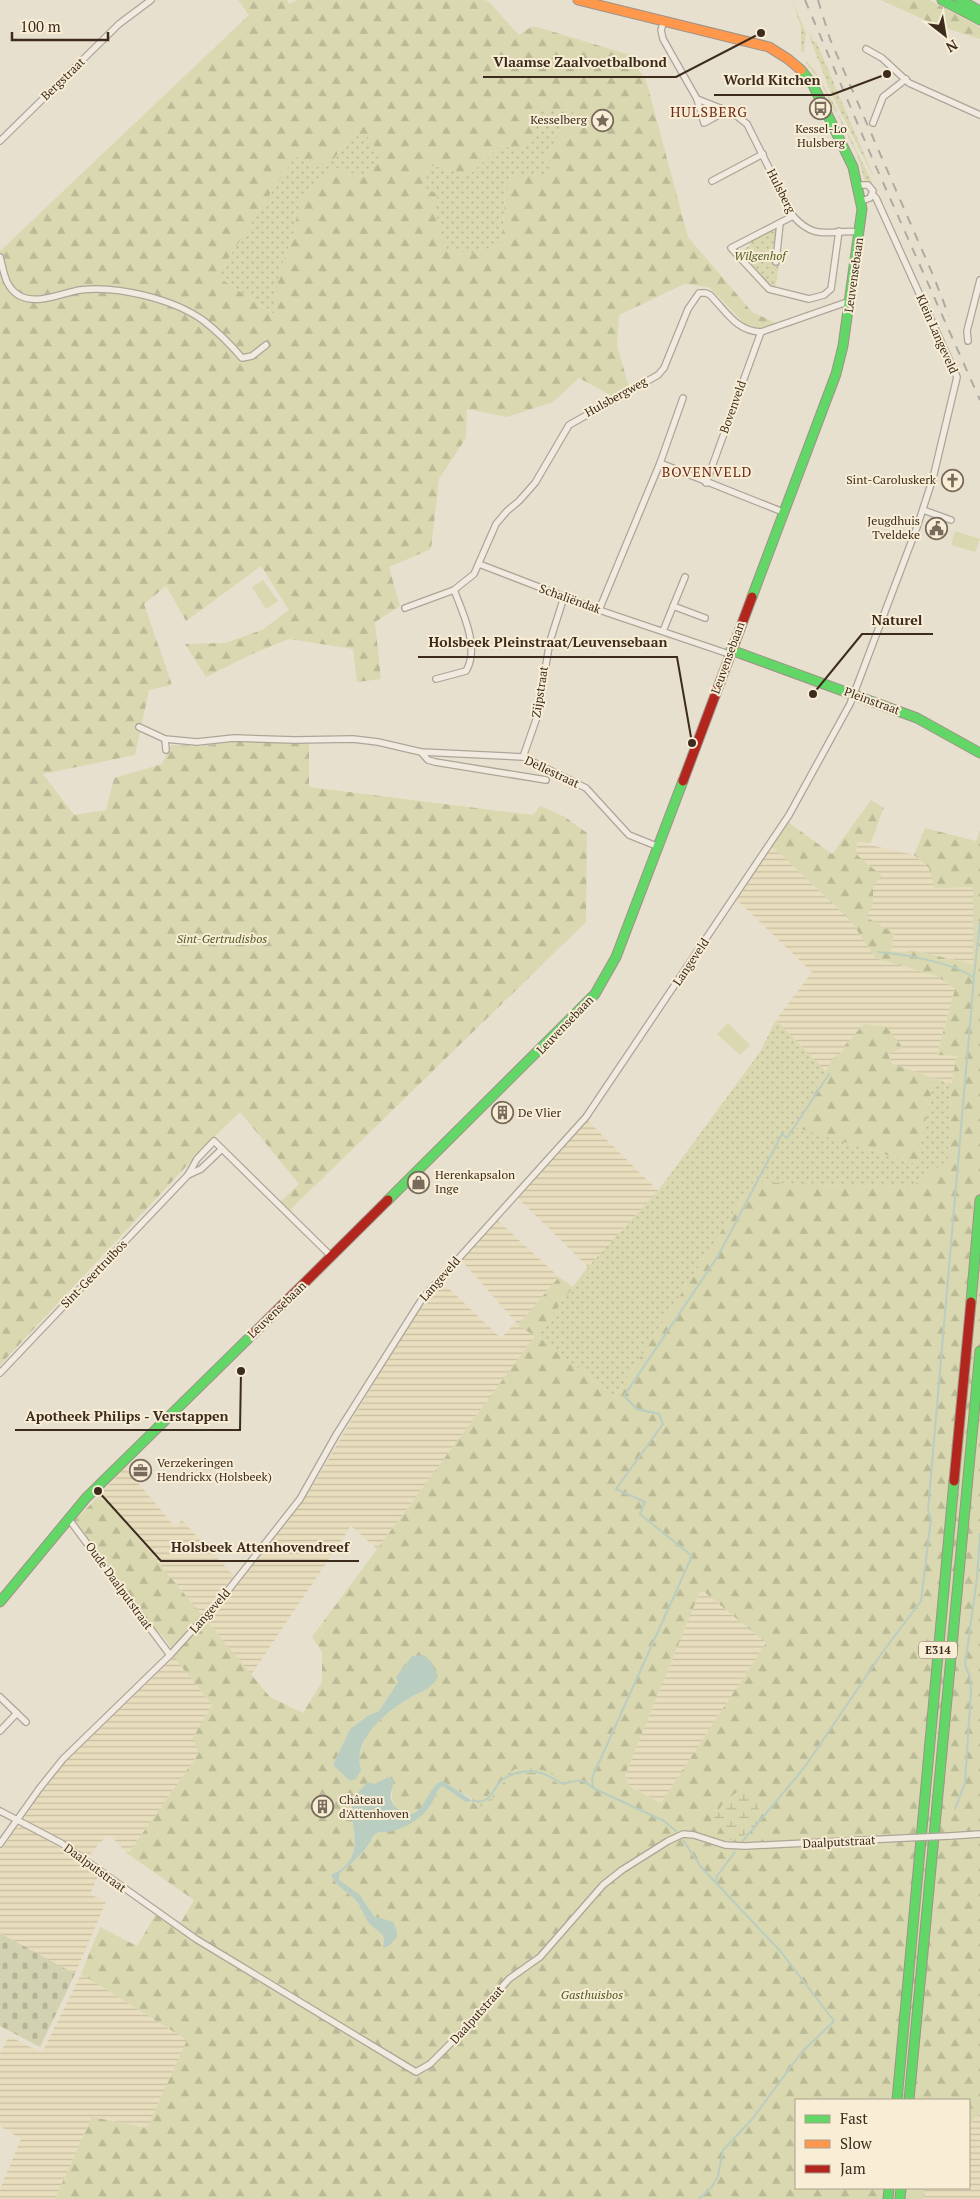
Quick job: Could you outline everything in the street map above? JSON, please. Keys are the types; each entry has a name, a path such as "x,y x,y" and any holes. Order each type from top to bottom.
{"main road":[{"name":"Leuvensebaan","path":"0,1602 68,1518 90,1494 332,1257 595,994 613,964 659,847 730,652 836,374 843,346 860,232 862,217 861,201 849,157 806,74 788,58 769,47 578,0"},
{"path":"942,0 980,20"},
{"path":"960,0 980,11"},
{"name":"Pleinstraat","path":"730,652 854,694 917,718 980,754"},
{"name":"E314","path":"897,2099 980,1200"},
{"name":"E314","path":"910,2099 980,1351"}],"street":[{"name":"Bergstraat","path":"0,141 3,133 118,24 151,0"},
{"path":"664,22 661,30 664,38 698,99 704,123 726,111"},
{"path":"866,49 882,58 909,83 980,115"},
{"path":"873,123 883,97 906,79"},
{"name":"Hulsberg","path":"698,99 741,118 747,124 793,216 808,230 820,233 839,231 860,232"},
{"path":"712,181 763,154"},
{"path":"858,185 868,184 872,188 872,195 867,200 861,201"},
{"name":"Klein Langeveld","path":"854,694 933,478 956,374 876,198 872,195"},
{"path":"793,216 731,248 764,286 809,299 824,295 831,289 839,231"},
{"path":"776,262 780,223"},
{"path":"0,257 6,281 12,290 21,297 36,299 80,290 96,289 122,291 156,298 204,322 244,359 266,346"},
{"name":"Klein Langeveld","path":"968,342 967,331 980,280"},
{"name":"Hulsbergweg","path":"406,608 454,590 474,574 496,524 507,510 519,501 535,483 568,425 658,374 664,368 688,309 696,295 706,293 744,329 761,332"},
{"path":"761,332 850,301"},
{"name":"Bovenveld","path":"706,483 761,332"},
{"path":"599,610 660,463 683,398"},
{"path":"660,463 706,483 784,512"},
{"path":"922,510 951,520"},
{"name":"Schaliëndak","path":"479,564 599,610 730,652"},
{"path":"663,631 685,577"},
{"path":"436,679 466,671 470,664 469,628 454,590"},
{"name":"Zijpstraat","path":"523,757 537,717 550,641 564,597"},
{"path":"674,606 705,618"},
{"name":"Langeveld","path":"0,1844 44,1782 73,1748 170,1655 222,1598 300,1498 336,1435 422,1299 586,1117 789,815 854,694"},
{"name":"Dellestraat","path":"139,727 165,739 197,742 234,738 353,739 378,742 421,752 523,757 586,788 629,835 659,847"},
{"path":"165,739 166,750"},
{"name":"Dellestraat","path":"421,752 428,760 546,780"},
{"name":"Sint-Geertruibos","path":"0,1372 188,1176 197,1159 214,1141 222,1149 201,1169 188,1176"},
{"path":"222,1149 332,1257"},
{"name":"Oude Daalputstraat","path":"68,1518 170,1655"},
{"path":"0,1697 26,1722"},
{"path":"0,1732 17,1714"},
{"name":"Daalputstraat","path":"0,1811 61,1843 196,1939 416,2072 430,2064 460,2035 509,1979 540,1957 609,1880 675,1837 689,1834 725,1845 744,1846 980,1834"}],"shaded area":[{"path":"857,842 914,855 929,868 973,886 973,964 911,950 902,953 891,951 894,933 866,917 873,904 873,885 856,855"},
{"path":"771,845 851,921 875,958 937,976 955,989 937,1054 958,1055 951,1085 892,1064 888,1054 902,1049 864,1024 845,1045 844,1051 833,1059 826,1072 776,1020 812,972 736,899"},
{"path":"587,1120 658,1191 588,1267 518,1198"},
{"path":"497,1220 559,1277 518,1325 536,1335 377,1549 351,1526 251,1675 208,1622 310,1490 409,1324 442,1282 501,1338 516,1322 461,1260"},
{"path":"125,1467 175,1527 182,1520 234,1576 201,1614 110,1503 97,1498"},
{"path":"701,1589 766,1643 661,1803 629,1785 625,1775"},
{"path":"424,1655 432,1663 438,1677 436,1681 391,1711 373,1728 361,1748 359,1759 361,1770 356,1779 350,1781 333,1765 350,1729 369,1715 379,1711 398,1682 396,1677 412,1656"},
{"path":"174,1657 212,1705 194,1738 199,1753 128,1854 111,1836 106,1836 87,1858 59,1838 27,1821 24,1817 25,1812 60,1767"},
{"path":"388,1777 393,1779 392,1803 400,1811 408,1814 420,1809 432,1789 443,1781 473,1801 466,1802 442,1786 430,1806 421,1816 400,1829 379,1832 373,1836 363,1851 340,1873 339,1880 360,1895 374,1916 393,1922 397,1931 397,1937 389,1946 383,1948 384,1939 382,1935 367,1921 358,1903 337,1884 331,1875 344,1867 351,1859 354,1850 352,1804 356,1795 368,1782 374,1784"},
{"path":"24,1827 57,1846 98,1876 90,1894 106,1902 75,1974 0,1933 0,1853 16,1828"},
{"path":"81,1974 187,2040 147,2128 92,2117 55,2199 0,2199 0,2189 21,2139 0,2126 0,2054 9,2036 42,2053"},
{"path":"980,2113 980,2199 924,2199 925,2189 970,2189 970,2123"}],"green space":[{"name":"Sint-Gertrudisbos","path":"238,0 287,0 289,4 297,0 485,0 519,35 531,27 537,27 627,54 646,80 688,237 752,312 776,323 763,329 745,324 709,287 684,284 619,315 617,346 629,387 614,397 579,378 553,402 507,417 467,409 466,438 439,479 431,549 389,567 400,606 375,622 381,679 357,682 353,649 289,639 250,655 206,677 185,644 225,643 262,630 289,610 261,566 186,621 166,586 144,604 172,685 149,690 135,755 43,774 74,815 106,810 114,778 162,764 171,745 201,746 242,741 309,744 309,787 533,815 540,806 565,817 587,833 586,922 289,1211 280,1202 299,1184 240,1112 209,1142 0,1365 0,251 249,15","holes":["568,109 576,115 565,125 545,156 552,166 546,174 511,176 505,194 502,244 472,254 445,249 435,212 438,193 421,189 430,165 469,175 500,146 522,148 530,144 539,134 525,124 542,110","353,133 366,135 380,155 366,178 337,168 324,174 301,200 292,238 280,270 273,314 217,276 295,156 315,168 333,160"]},
{"path":"792,0 806,33 804,52 801,51 801,27"},
{"path":"881,0 929,0 980,27 980,39 936,25"},
{"path":"809,32 814,42 816,41 876,182 830,91"},
{"path":"807,61 818,75 838,112 836,113 820,81 805,62"},
{"name":"Kesselberg","path":"568,109 576,115 565,125 552,166 546,174 505,194 502,244 472,254 445,249 435,212 437,193 421,190 430,164 469,175 500,146 522,148 530,144 539,134 525,124 542,110"},
{"path":"839,115 871,183 865,181 857,155"},
{"path":"353,133 366,135 381,155 366,178 292,238 280,270 274,314 217,276 295,156 333,160"},
{"name":"Wilgenhof","path":"775,230 777,231 779,263 775,290 769,289 738,253 749,246 751,241"},
{"path":"955,531 980,539 975,552 951,545"},
{"path":"263,580 278,601 266,609 252,587"},
{"name":"Gasthuisbos","path":"871,800 884,808 870,843 857,842 856,854 882,876 873,885 873,904 866,917 894,933 891,951 902,953 911,950 973,964 973,887 935,888 929,868 914,855 925,828 976,841 980,830 980,2113 970,2123 970,2099 795,2099 795,2189 925,2189 924,2199 55,2199 92,2117 147,2128 187,2040 81,1974 100,1927 137,1946 156,1914 177,1929 194,1900 128,1854 199,1753 193,1738 212,1705 174,1657 176,1654 161,1634 155,1632 73,1522 97,1498 109,1503 270,1697 303,1713 322,1682 322,1652 312,1637 535,1336 518,1325 559,1277 573,1287 536,1335 615,1397 753,1182 911,1187 948,1160 951,1085 957,1056 937,1055 955,989 937,976 875,958 851,921 771,845 788,822 832,854","holes":["701,1589 766,1643 661,1803 629,1786 625,1775","398,1682 433,1685 386,1715 370,1730 350,1781 333,1765 350,1729 369,1715 379,1711","515,1769 550,1772 563,1782 574,1779 560,1785 546,1777 532,1775 517,1778 502,1783 490,1804 479,1807 473,1802 466,1802 442,1786 427,1810 415,1819 373,1836 364,1851 340,1873 339,1880 364,1900 374,1916 393,1923 397,1937 389,1946 384,1943 382,1934 367,1918 358,1903 338,1886 331,1875 342,1870 353,1853 352,1806 374,1784 388,1777 393,1780 392,1799 395,1807 404,1813 412,1814 422,1807 437,1784 443,1782 471,1798 483,1797 488,1796 498,1783"]},
{"path":"776,1020 826,1072 796,1127 917,1164 934,1078 951,1085 948,1160 911,1187 753,1182 615,1397 536,1335 588,1267 658,1191 760,1052"},
{"path":"728,1023 750,1045 740,1055 717,1034"},
{"path":"864,1024 887,1027 903,1048 888,1054 892,1064 934,1078 917,1164 795,1127 833,1059 843,1051 845,1045"},
{"path":"523,1766 551,1772 563,1782 574,1779 574,1781 568,1785 560,1785 546,1777 524,1776 502,1783 490,1804 479,1807 471,1798 488,1796 507,1774"},
{"path":"737,1792 755,1794 759,1810 758,1818 756,1824 747,1834 731,1840 714,1817 724,1802"},
{"path":"0,1933 75,1974 40,2047 0,2026"}],"waterway":[{"path":"974,976 980,922"},
{"path":"742,1842 804,1768 882,1653 921,1601 931,1519 928,1510 974,978 955,968 942,964 914,957 878,952"},
{"path":"676,1831 664,1821 593,1788 592,1778 692,1556 640,1514 645,1502 616,1489 663,1424 659,1414 637,1409 624,1396 718,1256 782,1134 787,1138 829,1074"},
{"path":"955,1809 965,1783 971,1691 970,1677 965,1665 977,1578 980,1534"},
{"path":"473,1801 486,1800 505,1778 527,1771 540,1772 563,1784 581,1781 592,1787"},
{"path":"683,1840 701,1867 781,1952 834,2021 801,2053 753,2118 723,2150 718,2176 711,2188 699,2199"},
{"path":"716,1882 717,1876 735,1852"}],"railway":[{"path":"805,0 873,160 980,400"},
{"path":"818,0 830,39 949,316"}],"traffic: fast":[{"path":"942,0 980,20"},
{"path":"960,0 980,11"},
{"path":"752,597 836,374 843,346 862,209 853,167 813,85 801,70"},
{"path":"731,650 917,718 980,753"},
{"path":"388,1200 595,994 616,957 683,781"},
{"path":"971,1302 980,1200"},
{"path":"0,1602 86,1498 253,1334"},
{"path":"909,2099 980,1351"},
{"path":"897,2099 954,1481"},
{"path":"888,2199 889,2189"},
{"path":"900,2199 901,2189"}],"traffic: slow":[{"path":"578,0 769,47 801,70"}],"traffic: jam":[{"path":"683,781 752,597"},
{"path":"253,1334 388,1200"},
{"path":"954,1481 971,1302"}],"place":[{"name":"Vlaamse Zaalvoetbalbond","path":"761,33"},
{"name":"World Kitchen","path":"887,74"},
{"name":"Kessel-Lo Hulsberg","path":"821,108"},
{"name":"Kesselberg","path":"603,120"},
{"name":"Sint-Caroluskerk","path":"952,480"},
{"name":"Jeugdhuis Tveldeke","path":"936,528"},
{"name":"Naturel","path":"813,694"},
{"name":"Holsbeek Pleinstraat/Leuvensebaan","path":"692,743"},
{"name":"De Vlier","path":"502,1113"},
{"name":"Herenkapsalon Inge","path":"419,1182"},
{"name":"Apotheek Philips - Verstappen","path":"241,1371"},
{"name":"Verzekeringen Hendrickx (Holsbeek)","path":"141,1470"},
{"name":"Holsbeek Attenhovendreef","path":"98,1491"},
{"name":"Château d'Attenhoven","path":"323,1807"}],"district":[{"name":"HULSBERG","path":"709,112"},
{"name":"BOVENVELD","path":"707,472"}]}
